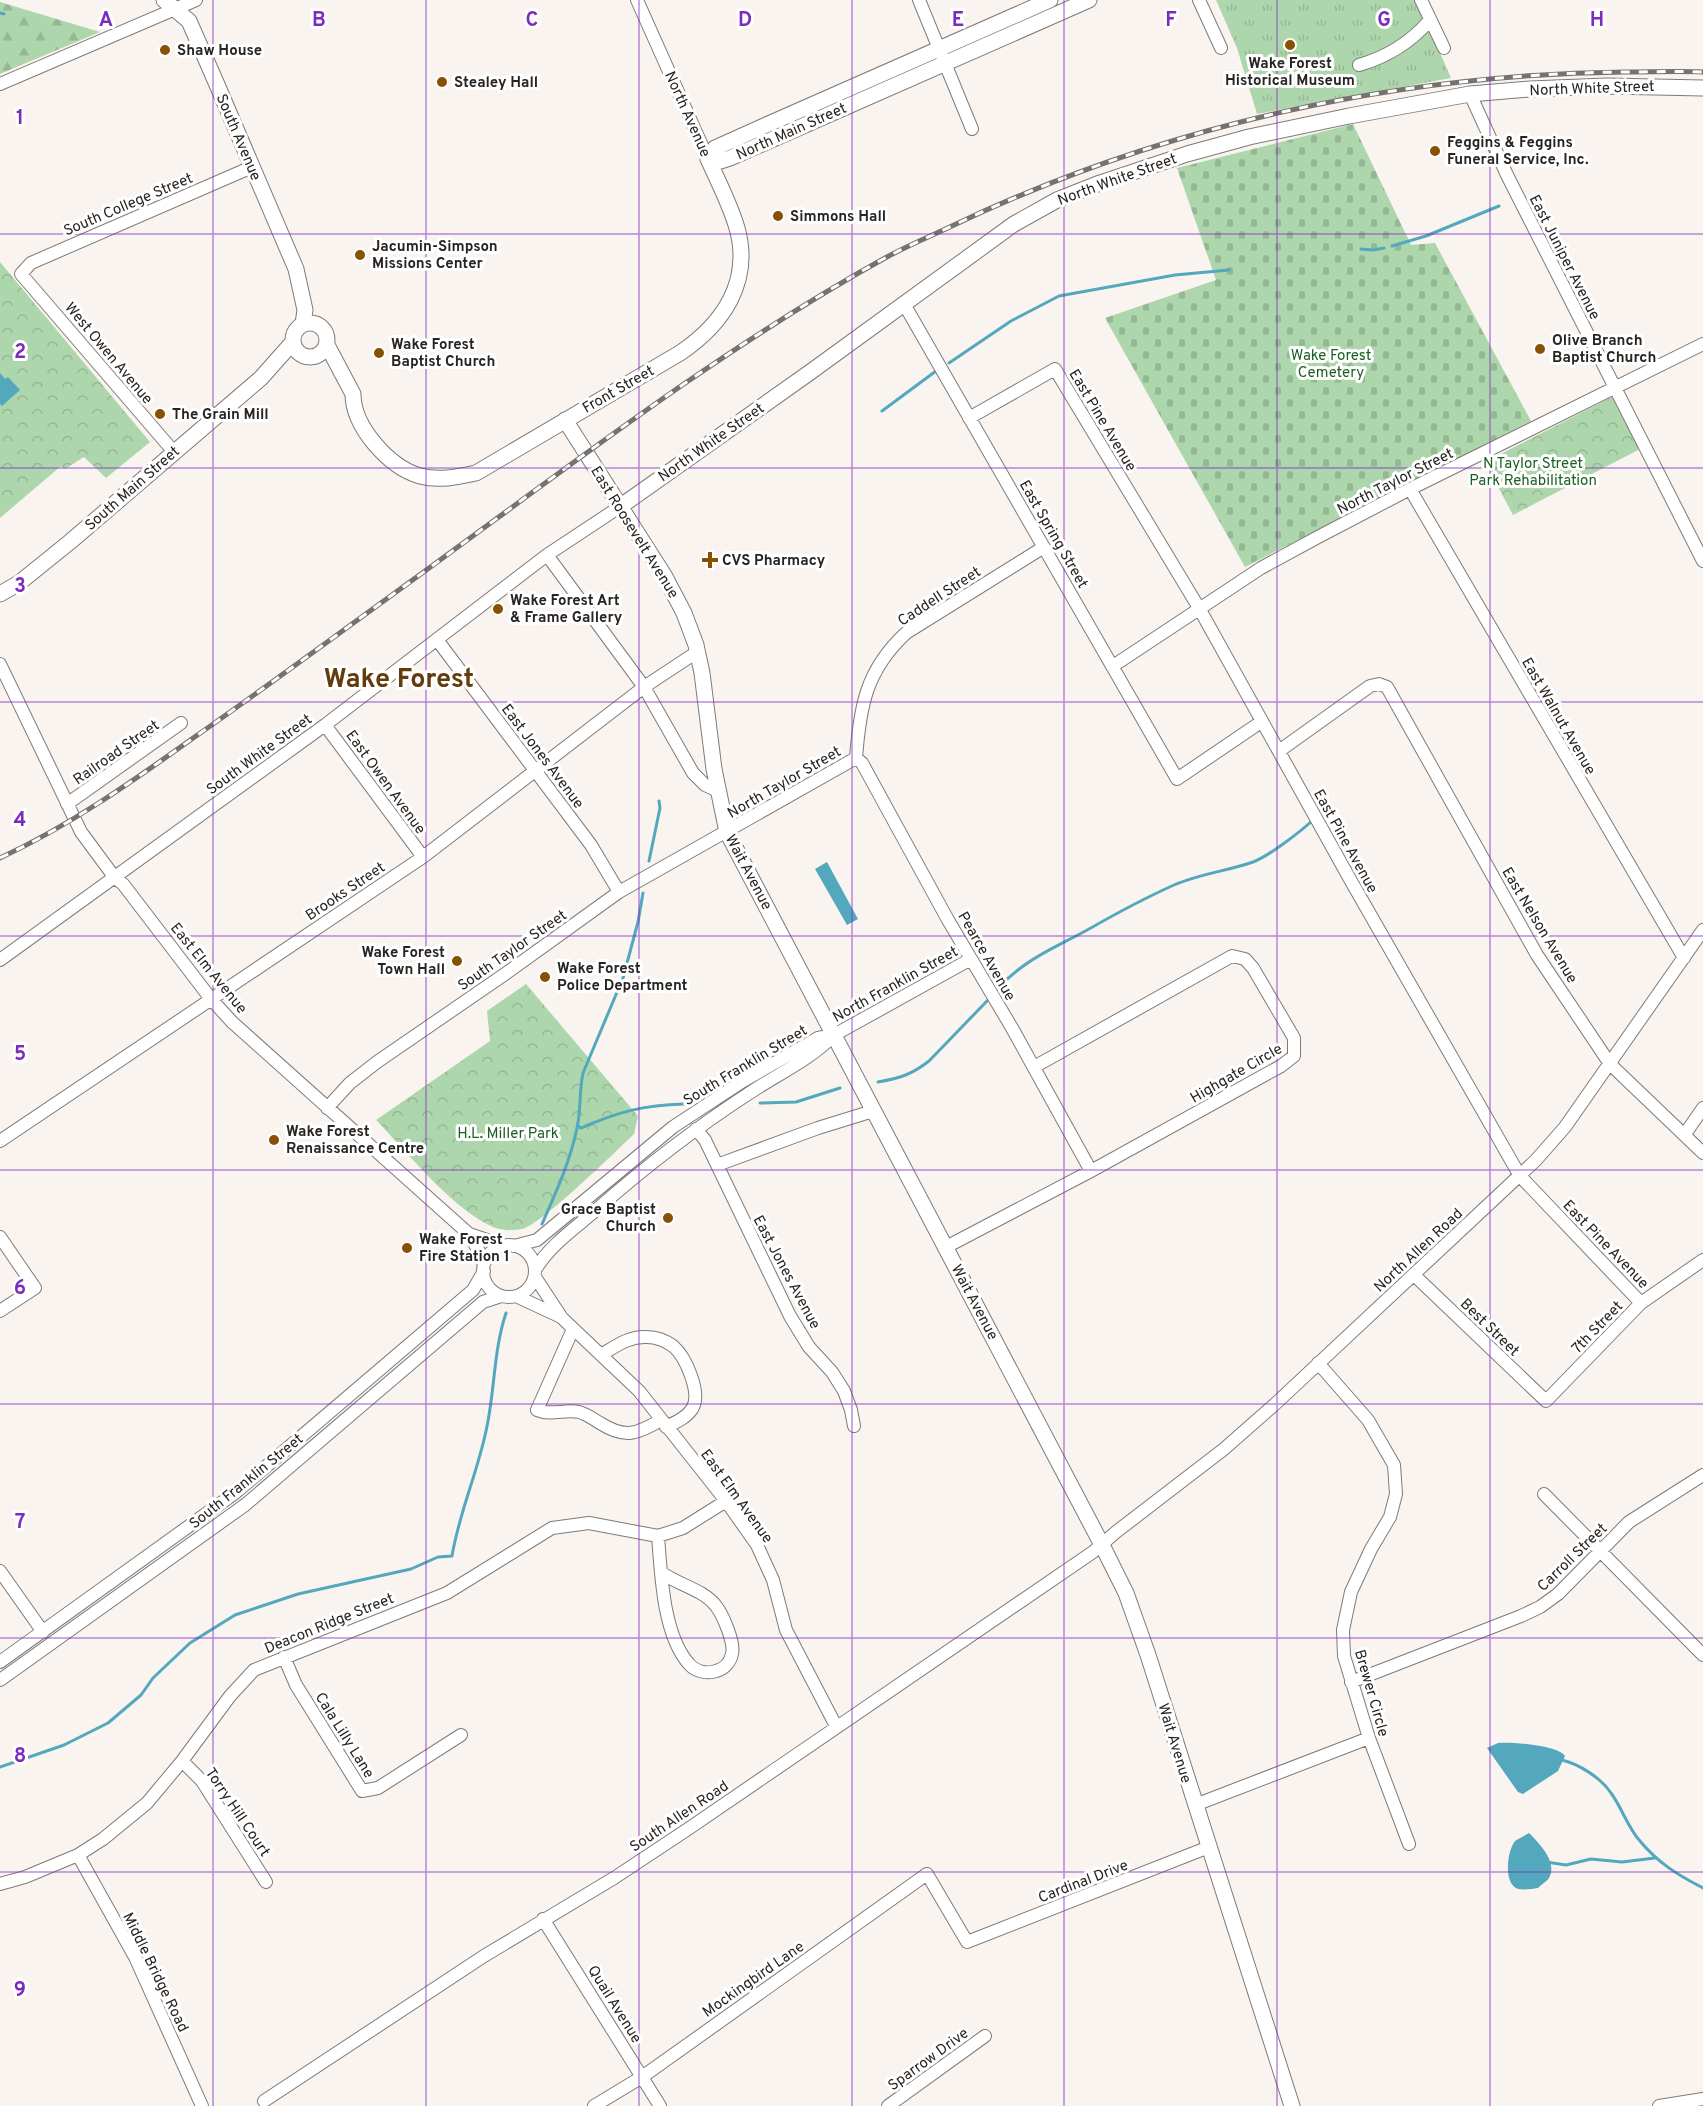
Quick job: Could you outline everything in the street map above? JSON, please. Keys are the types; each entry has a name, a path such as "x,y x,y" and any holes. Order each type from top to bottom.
{"main road":[{"name":"North Main Street","path":"708,159 721,161 730,158 942,56 1050,0"},
{"name":"North Main Street","path":"942,56 1089,0"},
{"name":"South Avenue","path":"169,4 189,21 296,269 305,310 303,324"},
{"name":"North White Street","path":"621,506 1024,217 1057,200 1100,183 1249,137 1470,94 1607,86 1703,88"},
{"name":"North Avenue","path":"708,159 737,228"},
{"name":"Front Street","path":"310,349 332,369 347,396 353,402 362,423 390,460 421,476 448,479 476,473 680,353 713,327 732,298 738,279 741,254 737,228"},
{"name":"South Avenue","path":"296,269 306,283 319,325 326,334 310,349"},
{"path":"310,349 294,333 303,324 319,325"},
{"name":"South Main Street","path":"0,594 19,583 48,559 261,378 310,349"},
{"name":"East Roosevelt Avenue","path":"565,420 674,592 687,621 698,652 718,791"},
{"name":"Wait Avenue","path":"718,791 727,832 1126,1593 1148,1655 1292,2106"}],"street":[{"path":"0,84 169,4 196,0"},
{"name":"North Avenue","path":"637,0 708,159"},
{"path":"919,0 972,129"},
{"path":"1199,0 1221,48"},
{"path":"1421,0 1444,48"},
{"path":"1359,65 1399,48 1418,35 1430,20"},
{"name":"East Juniper Avenue","path":"1470,94 1502,164 1703,561"},
{"name":"South College Street","path":"21,274 30,263 252,167"},
{"name":"West Owen Avenue","path":"21,274 174,452"},
{"name":"East Spring Street","path":"904,304 1177,779 1261,722"},
{"name":"North Taylor Street","path":"1113,666 1261,568 1410,489 1703,344"},
{"name":"East Pine Avenue","path":"969,418 1056,370 1199,608 1261,722 1520,1176 1641,1303"},
{"name":"East Walnut Avenue","path":"1410,489 1684,958"},
{"name":"South White Street","path":"0,960 325,725 438,641 547,555 621,506"},
{"name":"Caddell Street","path":"856,758 859,717 865,692 873,674 893,645 906,633 1044,547"},
{"path":"547,555 644,687 693,773 705,785 718,791"},
{"name":"East Jones Avenue","path":"438,641 591,845 619,892"},
{"name":"Brooks Street","path":"0,1141 423,857 644,687 698,652"},
{"name":"East Elm Avenue","path":"0,664 81,832 212,999 232,1022 469,1234 484,1267"},
{"name":"East Nelson Avenue","path":"1279,751 1370,686 1379,684 1387,687 1537,955 1610,1064 1703,1153"},
{"name":"Railroad Street","path":"67,804 181,723"},
{"name":"East Owen Avenue","path":"325,725 423,857"},
{"name":"North Taylor Street","path":"727,832 856,758"},
{"name":"Pearce Avenue","path":"856,758 862,763 1091,1171"},
{"name":"South Taylor Street","path":"327,1108 350,1083 377,1062 514,968 619,892 727,832"},
{"name":"North Allen Road","path":"1102,1545 1224,1449 1520,1176 1559,1135 1703,930"},
{"name":"Highgate Circle","path":"946,1247 1091,1171 1281,1066 1294,1056 1294,1038 1253,968 1245,959 1232,956 1034,1067"},
{"name":"North Franklin Street","path":"834,1035 971,959"},
{"name":"South Franklin Street","path":"535,1273 545,1253 636,1175 696,1129 823,1047 834,1035"},
{"name":"South Franklin Street","path":"510,1246 537,1240 673,1127 818,1038 834,1035"},
{"path":"1685,1134 1703,1108"},
{"path":"717,1165 818,1128 873,1111"},
{"name":"East Jones Avenue","path":"696,1129 705,1140 790,1316 809,1347 832,1372 844,1391 854,1426"},
{"name":"East Elm Avenue","path":"469,1234 510,1246"},
{"path":"0,1237 35,1288 0,1311"},
{"path":"510,1246 523,1249 530,1256 535,1273 528,1289 516,1296 501,1296 489,1287 484,1267 496,1248 510,1246"},
{"name":"7th Street","path":"1546,1401 1641,1303 1703,1260"},
{"name":"South Franklin Street","path":"0,1662 229,1498 473,1290 484,1267"},
{"name":"East Elm Avenue","path":"535,1273 562,1318 639,1391 726,1501 757,1545 772,1580 786,1630 836,1726"},
{"name":"Best Street","path":"1414,1275 1546,1401"},
{"name":"South Franklin Street","path":"0,1680 238,1510 483,1302 501,1296"},
{"name":"East Elm Avenue","path":"516,1296 562,1318"},
{"path":"573,1329 537,1410 546,1413 582,1413 619,1433 630,1434 686,1416 694,1407 696,1395 687,1368 674,1347 662,1340 648,1337 633,1338 601,1355"},
{"name":"Brewer Circle","path":"1318,1363 1368,1420 1394,1465 1396,1494 1389,1517 1371,1549 1352,1592 1343,1630 1344,1656 1369,1738 1409,1844"},
{"name":"Carroll Street","path":"1352,1682 1540,1607 1558,1594 1629,1522 1703,1475"},
{"path":"1544,1494 1703,1655"},
{"path":"662,1573 708,1598 722,1616 732,1642 732,1654 719,1670 708,1674 697,1672 688,1663 670,1624 662,1573 658,1536 683,1528 726,1501"},
{"name":"Deacon Ridge Street","path":"0,1884 25,1877 78,1855 103,1839 147,1803 182,1761 230,1696 254,1670 447,1593 552,1528 589,1523 658,1536"},
{"name":"South Allen Road","path":"264,2101 484,1956 614,1878 717,1810 1102,1545"},
{"path":"0,1571 43,1632"},
{"name":"Cala Lilly Lane","path":"284,1657 296,1685 362,1791 378,1788 461,1735"},
{"path":"1195,1805 1369,1738"},
{"name":"Torry Hill Court","path":"182,1761 202,1781 266,1882"},
{"name":"Cardinal Drive","path":"927,1874 967,1942 1209,1847"},
{"name":"Middle Bridge Road","path":"78,1855 135,1957 202,2106"},
{"name":"Mockingbird Lane","path":"594,2106 642,2077 927,1874"},
{"name":"Quail Avenue","path":"543,1919 660,2106"},
{"name":"Sparrow Drive","path":"888,2106 985,2036"},
{"path":"1659,2106 1703,2099"}],"green space":[{"path":"1216,0 1417,0 1451,78 1257,114 1237,48"},
{"path":"0,2 100,32 0,74"},
{"name":"Wake Forest Cemetery","path":"1353,124 1411,245 1435,243 1531,421 1245,567 1105,318 1216,280 1177,168"},
{"path":"0,262 150,442 106,478 84,457 65,469 61,466 0,518"},
{"name":"N Taylor Street Park Rehabilitation","path":"1614,396 1640,449 1513,515 1485,462"},
{"name":"H.L. Miller Park","path":"526,984 638,1116 634,1134 561,1202 531,1225 522,1229 504,1230 483,1222 450,1197 376,1120 490,1041 487,1011"}],"water":[{"path":"0,373 5,379 8,377 20,390 2,406 0,404"},
{"path":"827,862 858,919 847,925 815,869"},
{"path":"1498,1743 1544,1747 1561,1752 1565,1756 1558,1771 1523,1794 1518,1792 1487,1748"},
{"path":"1529,1833 1546,1853 1551,1872 1548,1879 1538,1888 1518,1889 1510,1881 1508,1859 1515,1841"}],"waterway":[{"path":"0,13 4,14"},
{"path":"1392,246 1426,236 1499,206"},
{"path":"1361,249 1384,248"},
{"path":"949,363 1011,321 1059,296 1175,275 1229,270"},
{"path":"882,411 936,371"},
{"path":"649,861 660,808 659,801"},
{"path":"998,988 1030,961 1121,911 1184,881 1260,859 1313,820"},
{"path":"542,1224 571,1153 578,1122 583,1073 623,978 643,893"},
{"path":"878,1082 917,1070 929,1061 988,1000"},
{"path":"760,1103 796,1102 840,1088"},
{"path":"578,1126 581,1128 643,1108 684,1104"},
{"path":"0,1767 64,1745 108,1723 141,1695 153,1678 190,1643 235,1615 298,1594 411,1569 438,1557 452,1556 486,1431 499,1342 506,1313"},
{"path":"1562,1760 1582,1768 1602,1782 1615,1799 1636,1836 1647,1849 1669,1868 1703,1888"},
{"path":"1546,1862 1566,1865 1591,1859 1622,1862 1655,1858"}],"railway":[{"path":"0,858 77,817 149,769 633,419 757,335 910,245 1033,190 1114,160 1197,134 1282,112 1367,95 1453,83 1540,75 1703,72"}],"place":[{"name":"Wake Forest Historical Museum","path":"1290,45"},
{"name":"Shaw House","path":"165,50"},
{"name":"Stealey Hall","path":"442,82"},
{"name":"Feggins & Feggins Funeral Service, Inc.","path":"1435,151"},
{"name":"Simmons Hall","path":"778,216"},
{"name":"Jacumin-Simpson Missions Center","path":"360,255"},
{"name":"Olive Branch Baptist Church","path":"1540,349"},
{"name":"Wake Forest Baptist Church","path":"379,353"},
{"name":"The Grain Mill","path":"160,414"},
{"name":"CVS Pharmacy","path":"710,560"},
{"name":"Wake Forest Art & Frame Gallery","path":"498,609"},
{"name":"Wake Forest Town Hall","path":"457,961"},
{"name":"Wake Forest Police Department","path":"545,977"},
{"name":"Wake Forest Renaissance Centre","path":"274,1140"},
{"name":"Grace Baptist Church","path":"668,1218"},
{"name":"Wake Forest Fire Station 1","path":"407,1248"}],"district":[{"name":"Wake Forest","path":"399,678"}]}
